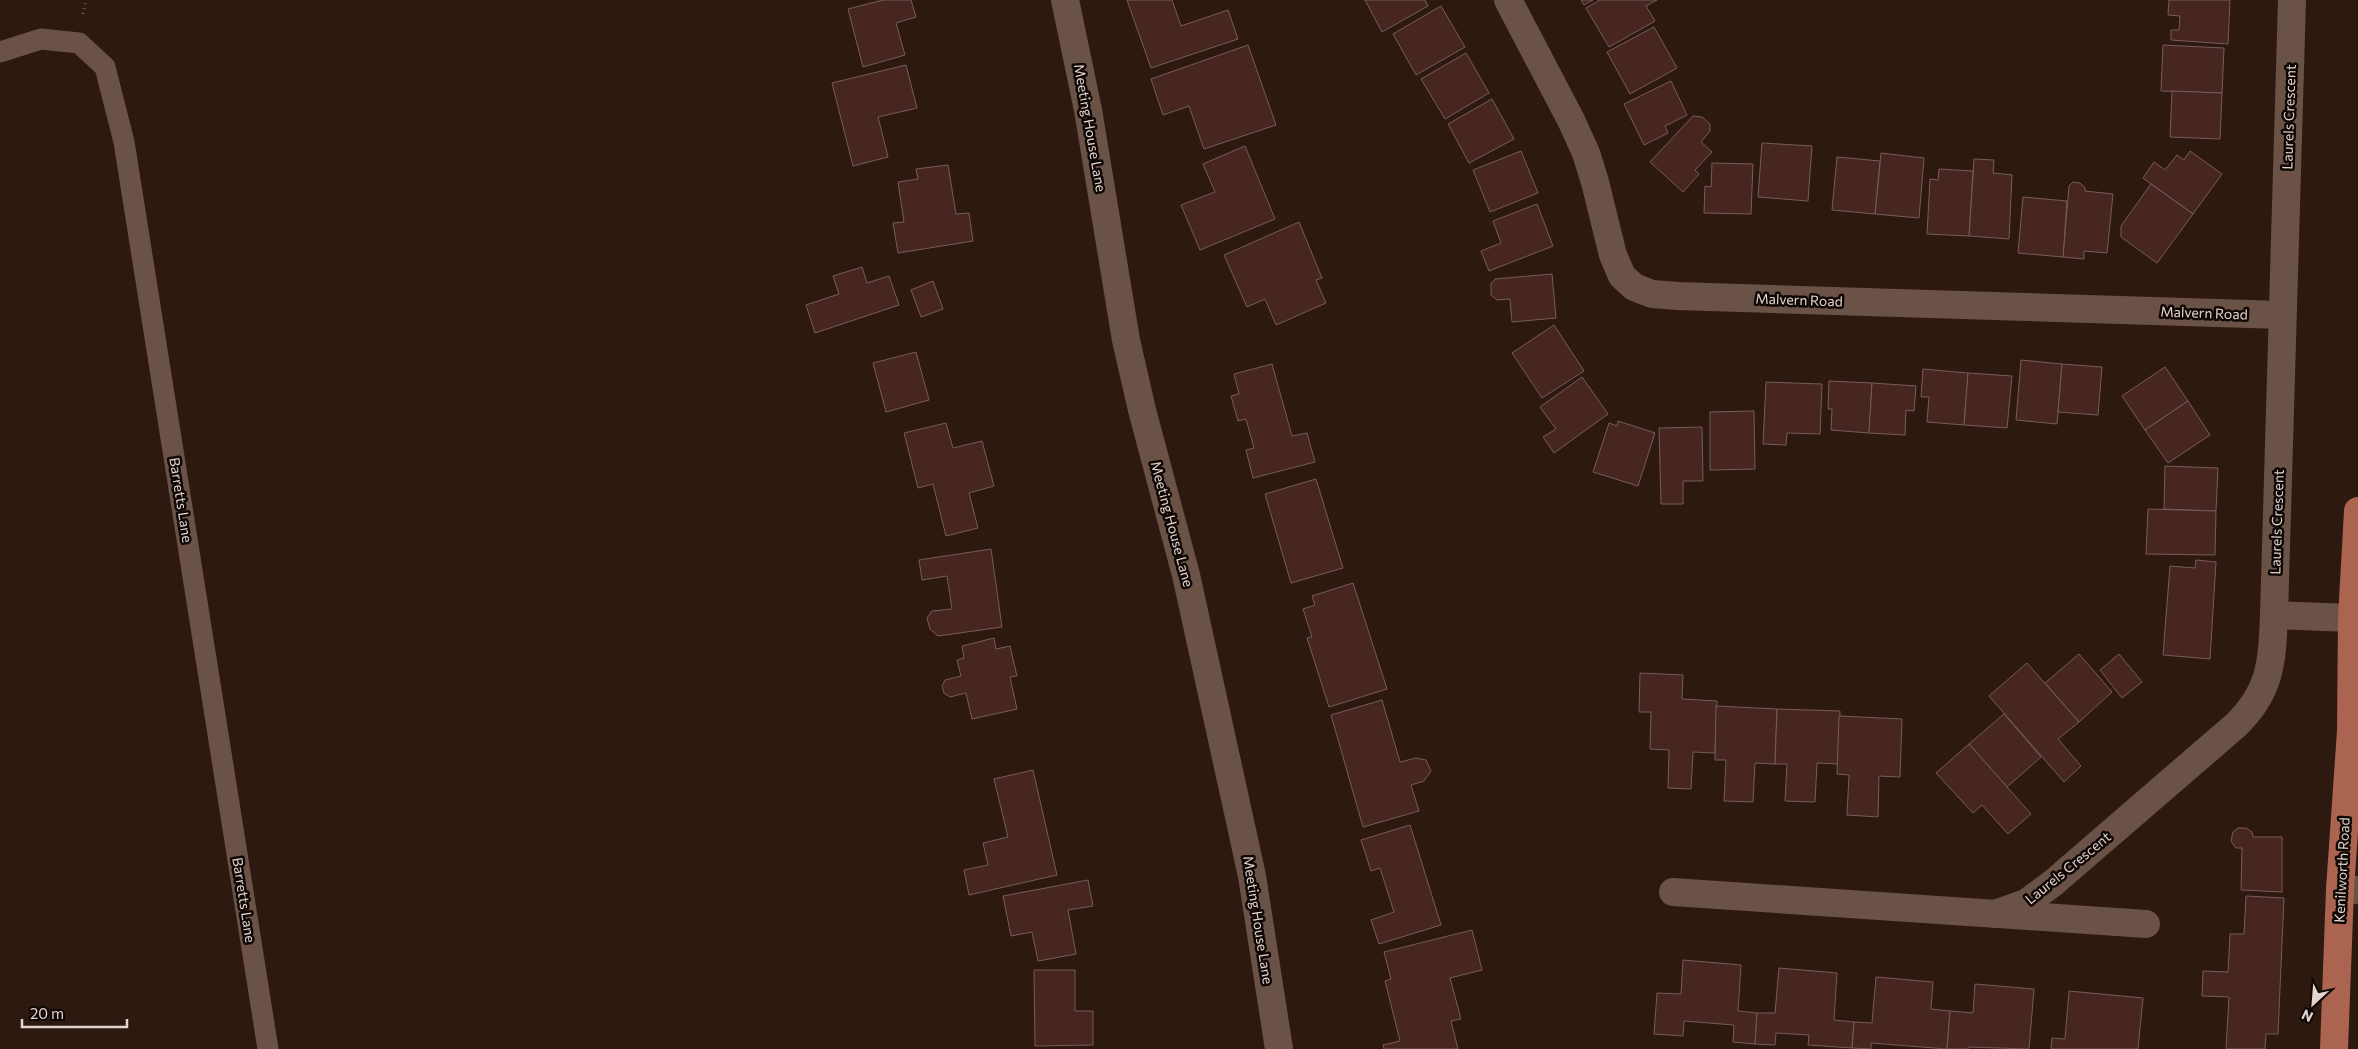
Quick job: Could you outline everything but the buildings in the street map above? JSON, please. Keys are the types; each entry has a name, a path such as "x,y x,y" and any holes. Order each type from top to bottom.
{"highway":[{"name":"Kenilworth Road","path":"2334,1049 2349,889 2352,618 2358,511"}],"street":[{"name":"Meeting House Lane","path":"1065,0 1088,110 1126,340 1142,410 1188,584 1250,867 1279,1049"},
{"name":"Malvern Road","path":"1508,0 1532,42 1578,136 1595,182 1612,255 1622,276 1634,287 1652,294 1678,296 2282,315"},
{"name":"Laurels Crescent","path":"1995,914 2026,903 2053,883 2248,713 2266,684 2272,658 2274,615 2292,0"},
{"path":"2274,615 2352,618"},
{"name":"Laurels Crescent","path":"1673,892 2146,924"}],"lane":[{"name":"Barretts Lane","path":"0,52 41,39 78,43 105,67 124,142 268,1049"}]}
